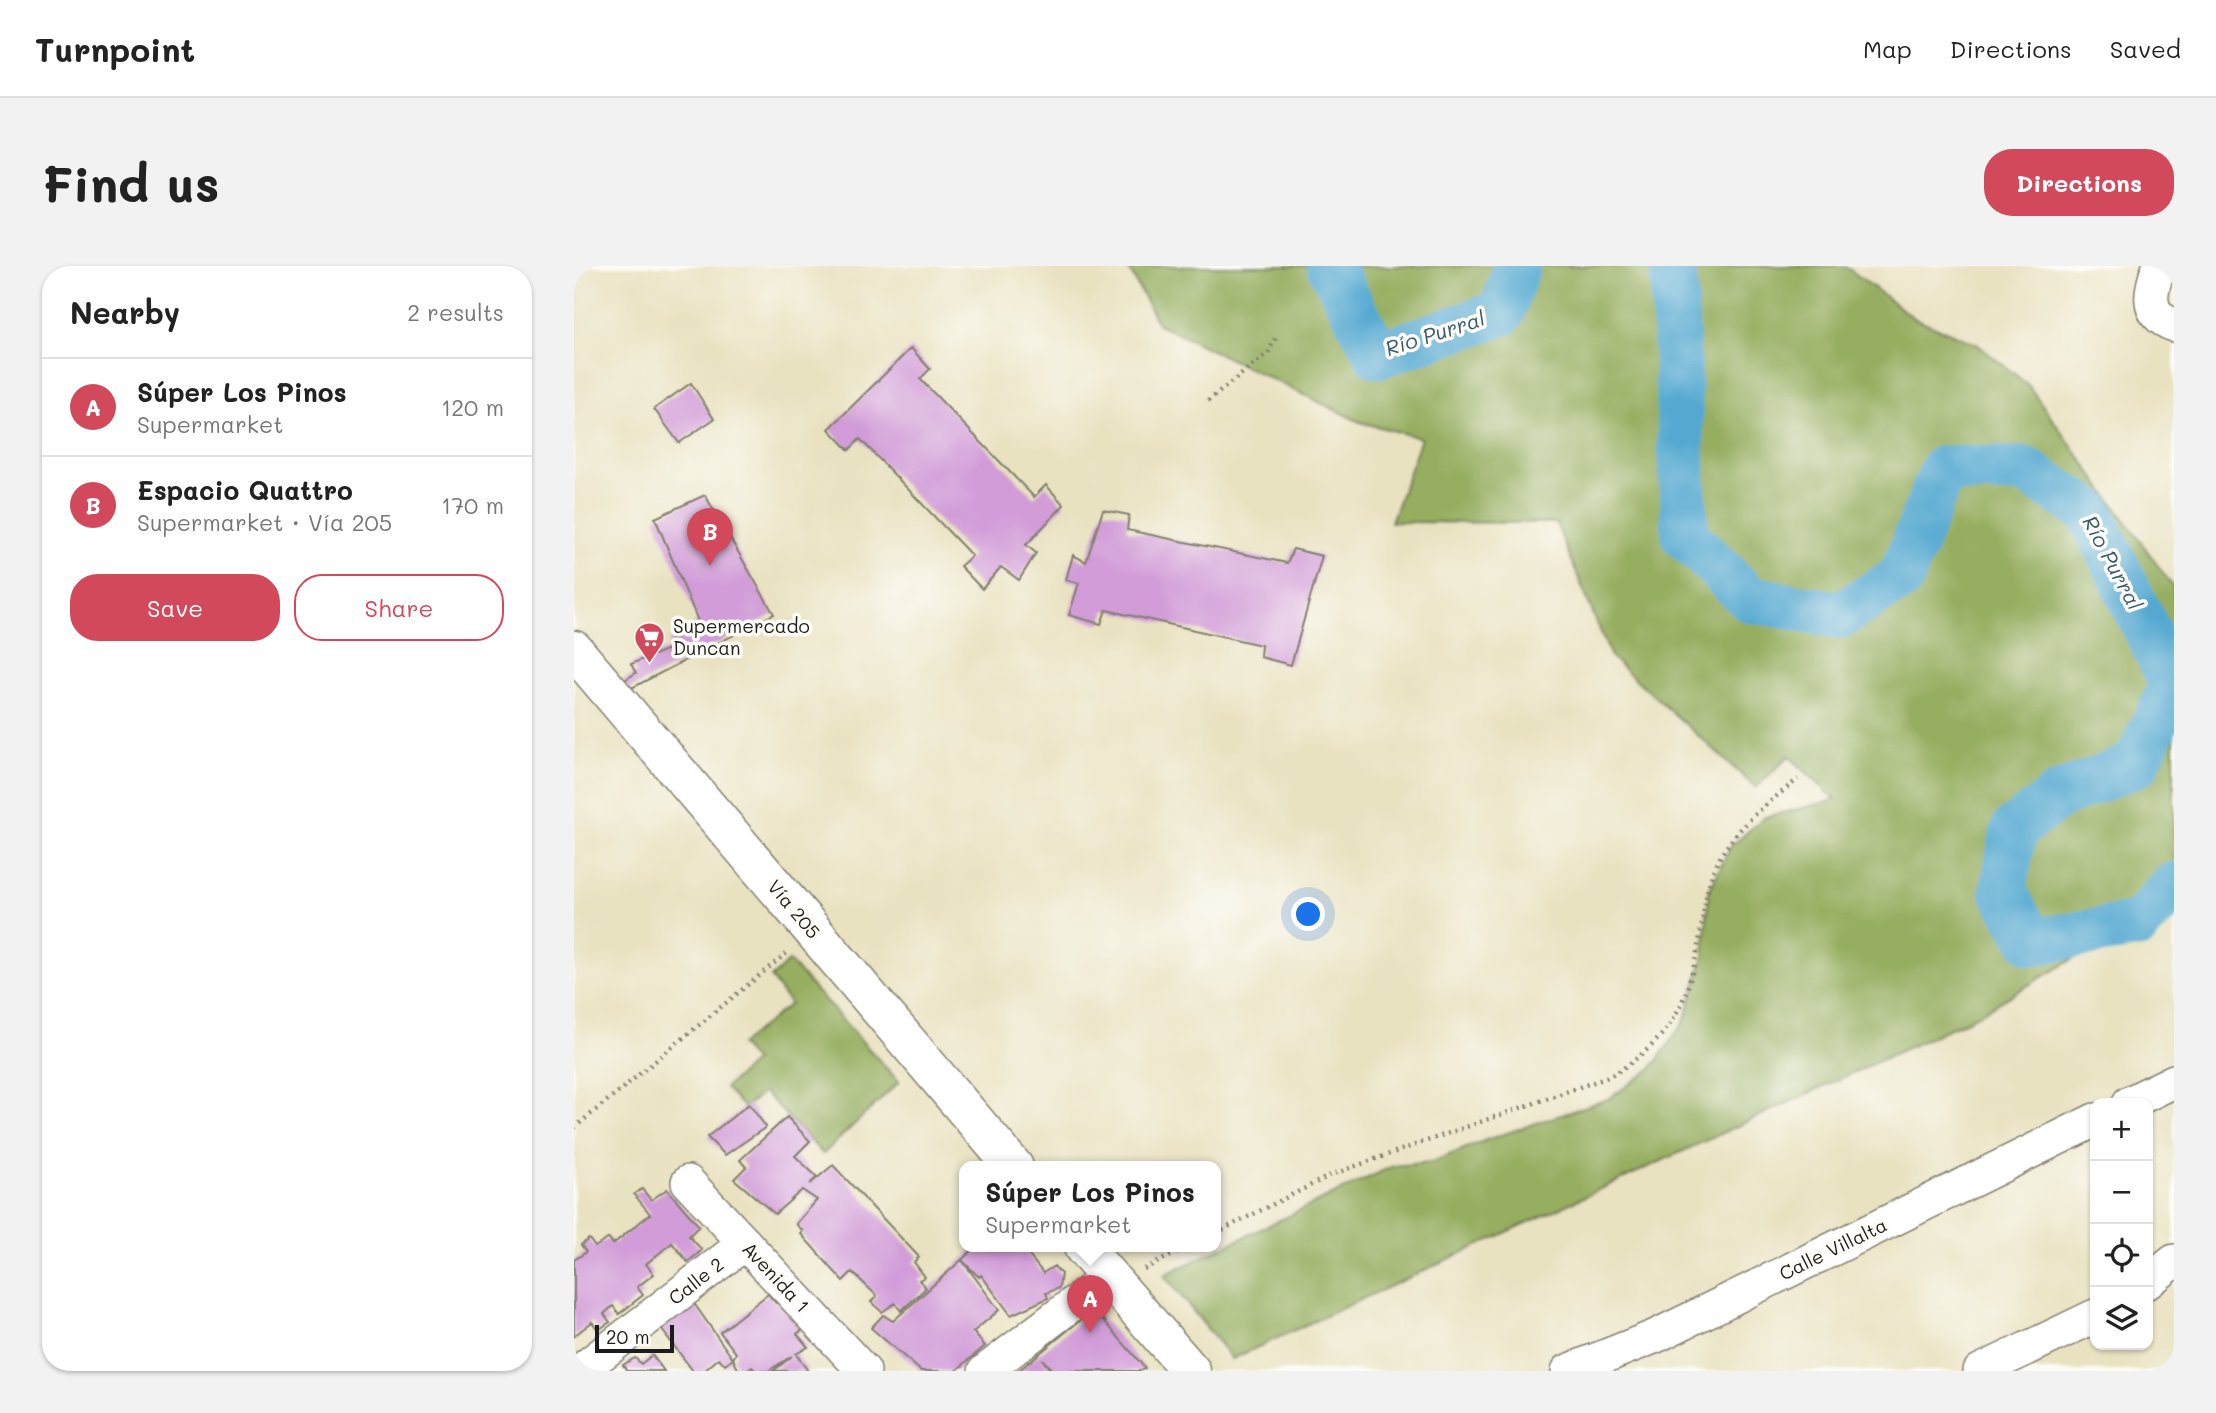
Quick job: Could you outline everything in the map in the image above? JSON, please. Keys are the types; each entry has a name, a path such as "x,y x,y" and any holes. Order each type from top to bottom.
{"main road":[{"name":"Vía 205","path":"574,650 1009,1161"},
{"path":"1087,1252 1191,1371"}],"street":[{"path":"2159,266 2150,293 2155,310 2171,324"},
{"path":"2139,1098 2174,1081"},
{"name":"Calle Villalta","path":"1568,1371 1656,1336 2090,1122"},
{"name":"Avenida 1","path":"688,1182 864,1371"},
{"name":"Calle 2","path":"580,1371 745,1243"},
{"path":"985,1371 1112,1282"},
{"path":"2003,1366 2090,1319"}],"path":[{"path":"1208,401 1268,353 1277,335"},
{"path":"1221,1230 1333,1174 1611,1076 1636,1060 1656,1044 1672,1022 1683,999 1698,949 1714,869 1737,830 1798,779"},
{"path":"574,1128 783,955 816,934"},
{"path":"1112,1282 1178,1252"}],"green space":[{"path":"1127,266 1845,266 1914,318 1977,344 2028,385 2174,588 2174,900 1974,1017 1232,1359 1164,1275 1212,1252 1221,1252 1221,1248 1393,1166 1432,1162 1486,1140 1608,1099 1651,1069 1684,1022 1704,956 1709,891 1731,846 1765,817 1836,800 1789,756 1756,788 1611,657 1556,523 1391,522 1421,438 1360,422 1158,324"},
{"path":"789,961 899,1082 823,1154 764,1092 744,1108 725,1088 755,1061 740,1045 790,1004 771,978"}],"building":[{"path":"911,348 930,369 920,379 1034,497 1046,485 1064,505 1026,545 1036,553 1019,580 1001,567 982,589 960,566 972,556 860,439 849,450 829,429"},
{"path":"691,383 714,419 679,443 654,409"},
{"path":"705,495 774,614 628,690 623,681 636,673 631,664 671,648 668,643 698,621 655,518"},
{"path":"1103,510 1129,515 1127,530 1287,563 1293,549 1322,556 1291,665 1260,657 1261,645 1106,610 1101,624 1069,615 1079,583 1066,580 1073,555 1086,562"},
{"path":"749,1104 766,1127 725,1155 707,1137"},
{"path":"787,1117 810,1141 795,1156 817,1177 810,1184 833,1165 919,1257 914,1262 925,1277 919,1280 926,1288 901,1311 895,1303 882,1312 871,1302 877,1296 852,1272 843,1281 801,1234 803,1231 796,1224 817,1200 802,1190 775,1214 734,1179 746,1167 740,1160"},
{"path":"642,1189 651,1200 667,1189 699,1226 689,1236 702,1250 688,1262 672,1243 646,1264 654,1274 637,1287 643,1295 619,1314 613,1306 604,1314 610,1322 598,1330 592,1322 574,1336 574,1260 586,1252 581,1245 589,1239 595,1247 609,1238 613,1244 650,1214 634,1194"},
{"path":"970,1252 1026,1252 1043,1273 1054,1266 1061,1274 1059,1288 1046,1293 1048,1298 1011,1315 981,1275 979,1277 962,1260 999,1310 973,1332 985,1346 956,1371 921,1371 871,1328 883,1315 893,1321"},
{"path":"768,1294 776,1303 790,1295 807,1326 797,1334 808,1347 796,1354 808,1371 773,1371 792,1356 768,1371 756,1371 752,1367 747,1371 739,1371 733,1359 736,1353 720,1332"},
{"path":"693,1302 733,1359 725,1365 719,1358 704,1371 693,1371 659,1326"},
{"path":"1094,1309 1145,1368 1140,1371 1053,1371 1042,1359 1051,1371 1018,1371"},
{"path":"652,1355 664,1371 627,1371 623,1365 635,1358 641,1364"}],"waterway":[{"name":"Río Purral","path":"1330,266 1378,355 1501,313 1517,266"},
{"name":"Río Purral","path":"1673,266 1685,536 1750,599 1840,615 1901,578 1943,469 2025,470 2090,512 2173,684 2136,764 2060,795 2014,829 2003,891 2032,942 2138,925 2174,885"}],"place":[{"name":"Espacio Quattro","path":"710,566"},
{"name":"Supermercado Duncan","path":"650,664"},
{"name":"Súper Los Pinos","path":"1090,1333"}]}
